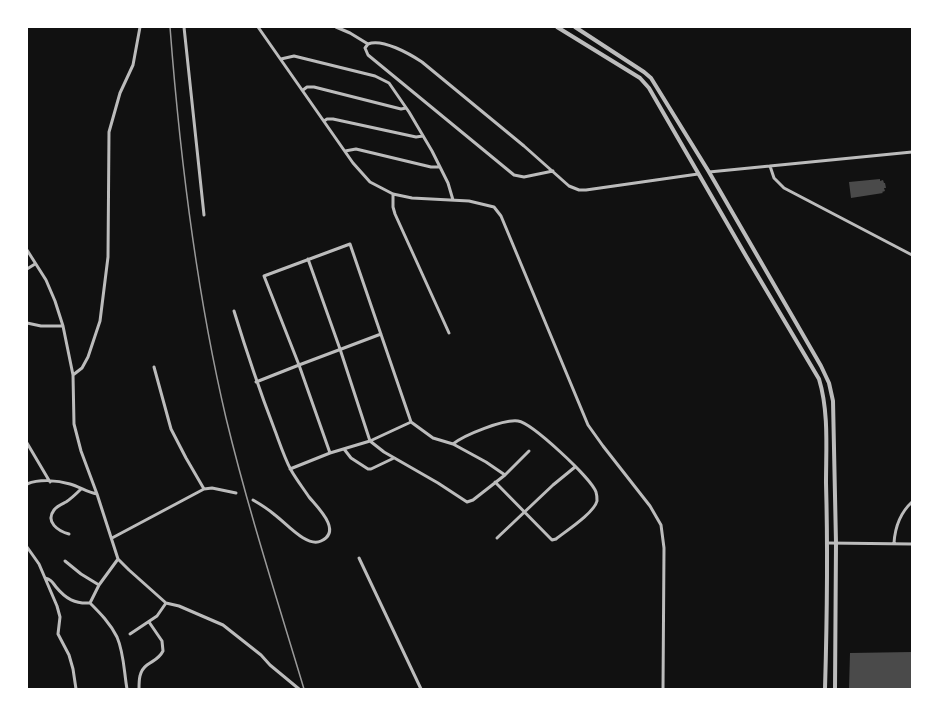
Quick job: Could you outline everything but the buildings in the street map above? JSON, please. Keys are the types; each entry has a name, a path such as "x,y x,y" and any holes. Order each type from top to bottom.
{"street":[{"path":"73,375 82,368 88,357 100,321 108,256 109,132 120,93 132,65 140,27"},
{"path":"184,27 204,215"},
{"path":"258,27 353,163 370,182 393,194 412,198 468,201 494,207 501,216 588,424 650,506 661,525 664,548 663,689"},
{"path":"336,27 368,44"},
{"path":"556,27 643,80 649,88 819,379 824,399 828,543 825,689"},
{"path":"574,27 651,78 709,172 829,383 833,401 836,543 835,689"},
{"path":"553,171 524,177 514,175 368,55 365,48 372,42 407,53 422,62 575,189 582,190 709,172 912,152"},
{"path":"281,59 294,56 379,78 391,86 440,167 453,200"},
{"path":"303,90 317,87 401,109 406,108"},
{"path":"324,121 333,118 416,137 423,136"},
{"path":"345,151 356,149 431,167 440,167"},
{"path":"770,166 774,178 784,188 912,255"},
{"path":"393,194 395,214 449,333"},
{"path":"330,453 264,276 350,244 411,422 433,438 453,444 505,475"},
{"path":"27,250 46,280 63,326 73,375 74,424 81,452 118,559 166,603 179,606 222,625 261,655 299,689"},
{"path":"308,259 370,441 384,452 467,502 473,500 505,475 529,451"},
{"path":"27,269 36,264"},
{"path":"234,311 256,382 290,469 326,517 329,526 328,534 318,543 310,542 253,500"},
{"path":"27,323 41,326 63,326"},
{"path":"256,382 381,334"},
{"path":"154,367 171,429 204,489"},
{"path":"290,469 330,453 370,441 411,422"},
{"path":"453,444 463,437 493,426 507,422 526,423 563,454 596,491 596,505 554,540 550,539 494,482"},
{"path":"27,443 50,482"},
{"path":"344,449 351,458 368,469 394,458"},
{"path":"497,538 575,467"},
{"path":"27,484 50,482 68,484 97,494"},
{"path":"112,538 204,489 212,488 236,493"},
{"path":"69,534 56,529 52,524 52,516 55,509 81,489"},
{"path":"894,544 898,523 912,502"},
{"path":"828,543 912,544"},
{"path":"27,547 39,564 60,613 58,634 69,655 76,689"},
{"path":"359,558 421,689"},
{"path":"90,603 99,585 118,559"},
{"path":"65,561 99,585"},
{"path":"45,578 51,580 70,600 80,604 90,603"},
{"path":"90,603 105,618 120,645 127,689"},
{"path":"130,634 157,616 166,603"},
{"path":"139,689 143,669 158,659 163,651 162,641 149,622"}],"railway":[{"path":"170,27 190,224 215,370 244,486 304,689"}]}
